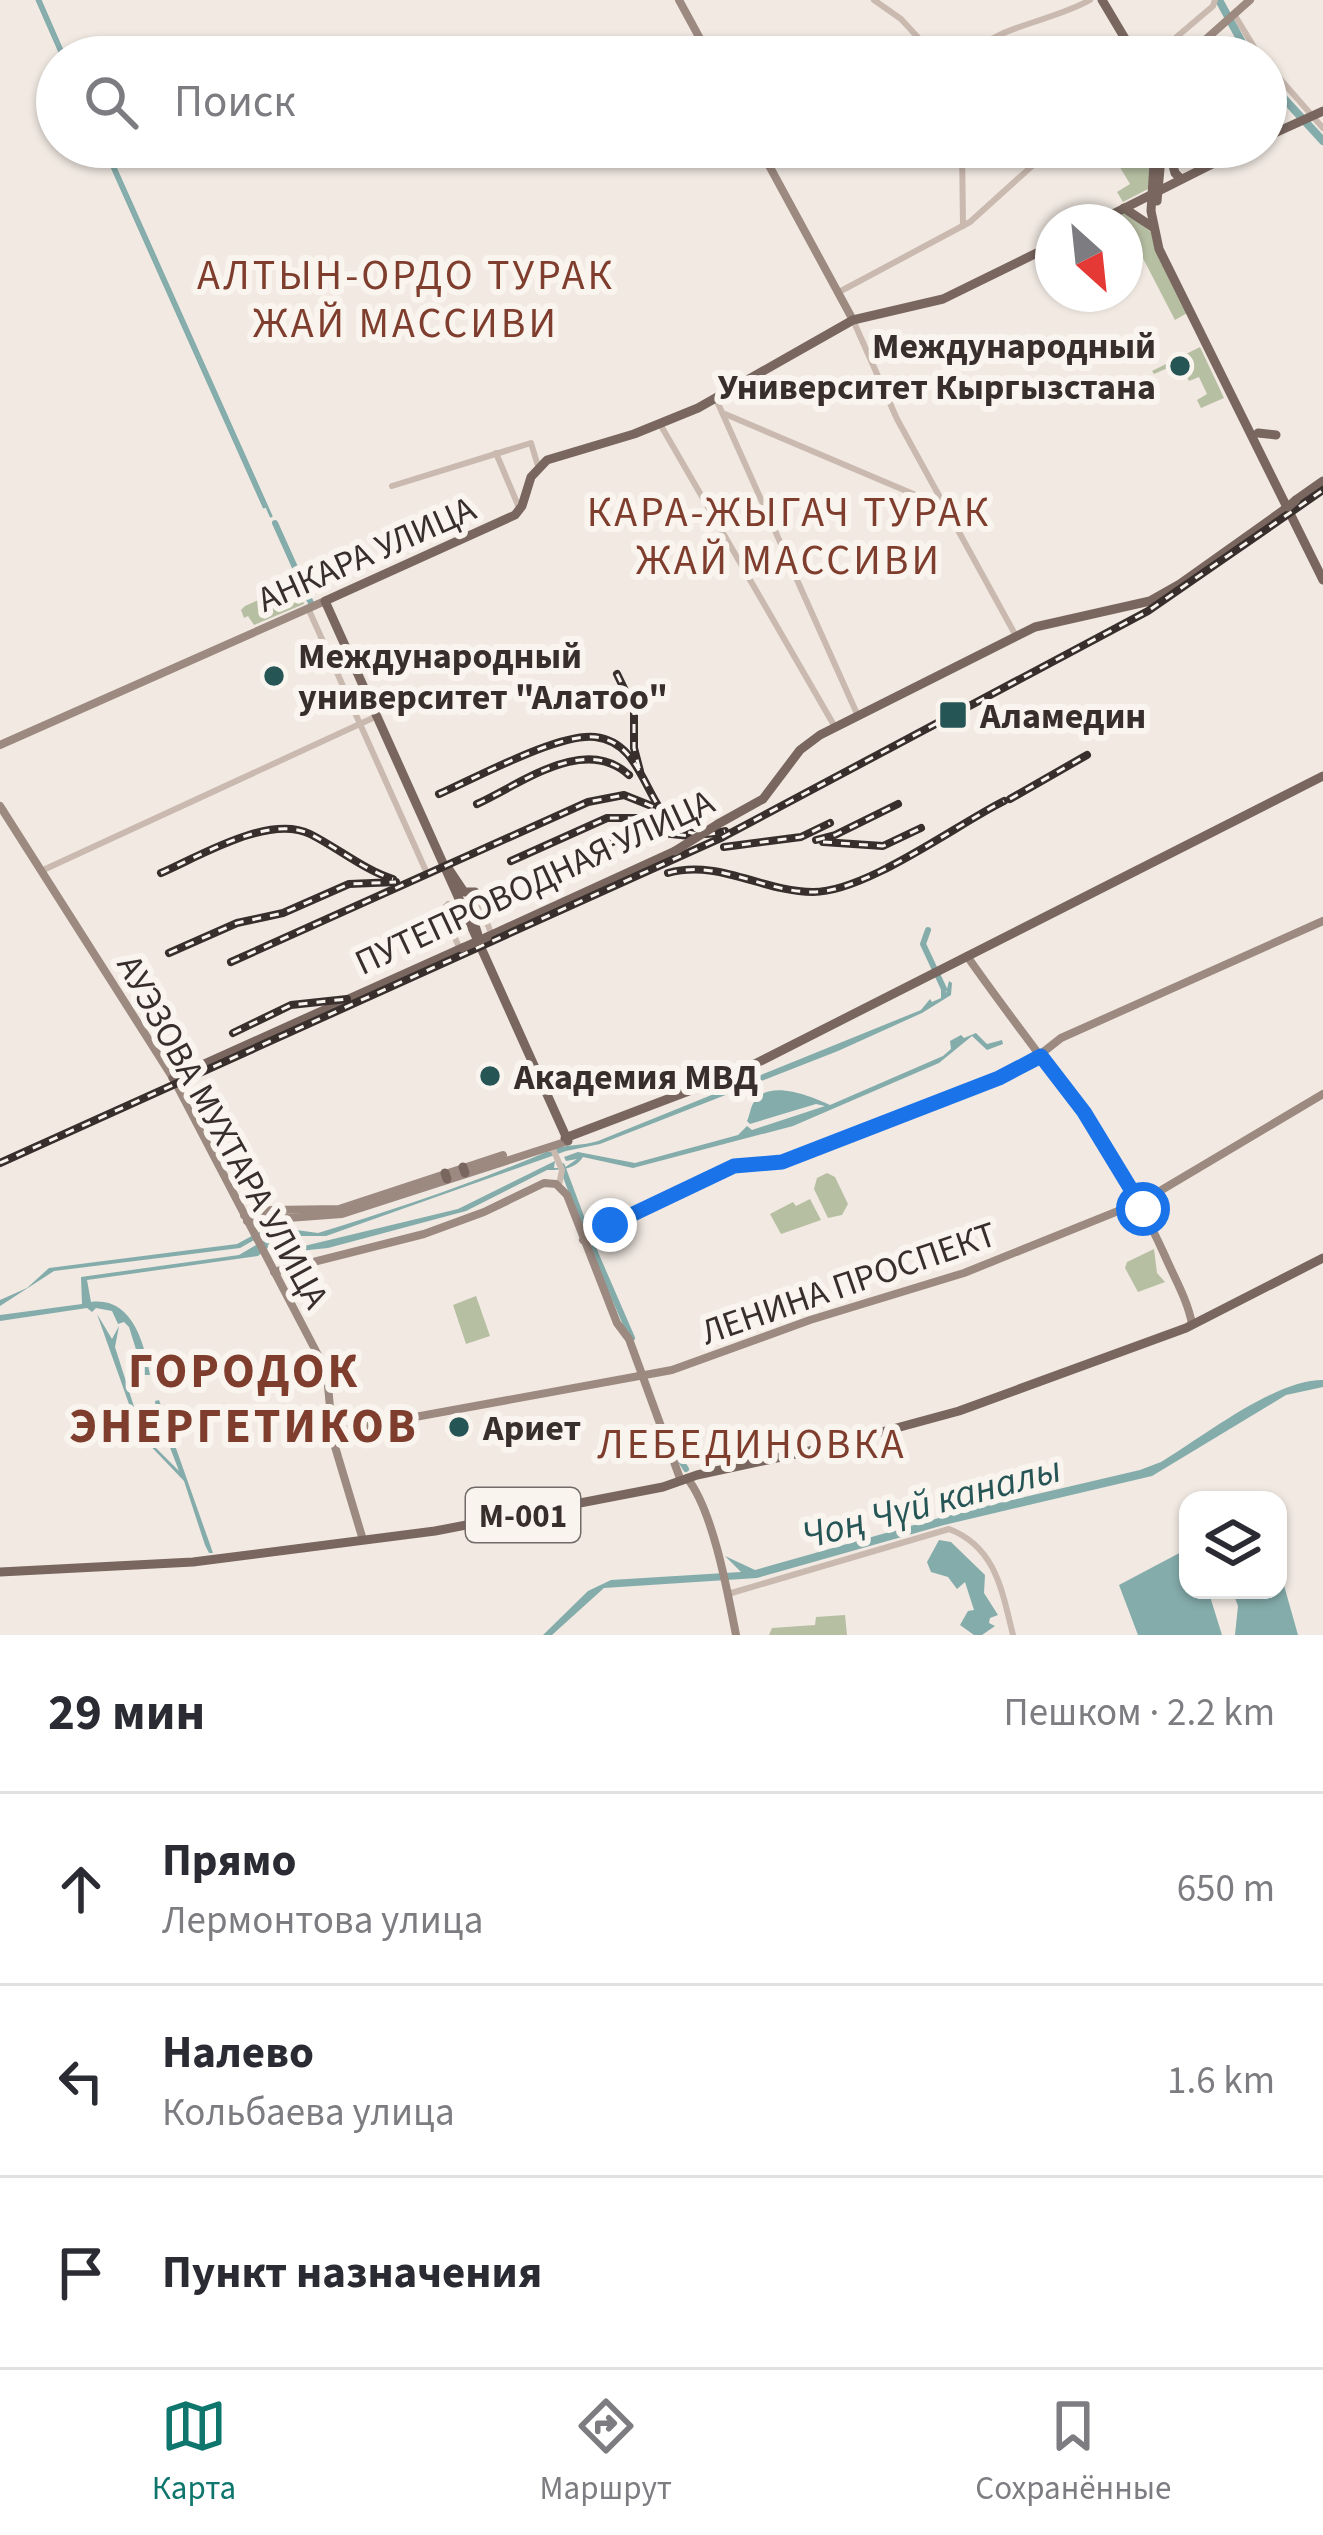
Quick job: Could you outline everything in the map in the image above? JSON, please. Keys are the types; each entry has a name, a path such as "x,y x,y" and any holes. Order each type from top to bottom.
{"main road":[{"path":"680,0 699,36"},
{"path":"1095,0 1118,36"},
{"path":"1210,36 1250,0"},
{"path":"769,168 853,320"},
{"path":"1159,168 1156,228 1318,568"},
{"path":"1172,168 1180,178"},
{"path":"1131,204 1201,168"},
{"path":"1143,220 1156,228"},
{"path":"538,466 660,424 716,399 853,320 936,302 1035,254"},
{"path":"1261,444 1318,568"},
{"name":"АНКАРА УЛИЦА","path":"0,745 506,521 520,510 520,494 538,466"},
{"name":"ПУТЕПРОВОДНАЯ УЛИЦА","path":"173,1078 675,851 764,799 804,746 835,728 1045,624 1118,612 1150,601 1323,481"},
{"path":"327,600 446,868 483,936"},
{"path":"245,1218 290,1213 328,1217 634,1117 735,1077 1323,778"},
{"name":"АУЭЗОВА МУХТАРА УЛИЦА","path":"0,806 173,1078 326,1372 333,1432 363,1540"},
{"path":"446,868 464,892 476,892 468,900 569,1137"},
{"path":"446,868 452,895 446,904 457,906 483,936"},
{"path":"586,1239 734,1166 782,1162 1011,1073 1061,1038 1323,921"},
{"path":"969,958 1084,1112 1140,1203 1189,1326"},
{"name":"ЛЕНИНА ПРОСПЕКТ","path":"333,1432 694,1364 810,1320 964,1273 1140,1203 1323,1094"},
{"path":"464,1170 569,1137"},
{"path":"274,1272 409,1238 484,1212 544,1183 559,1185 586,1239 617,1323 628,1337 675,1463 696,1492 722,1570 736,1635"},
{"name":"М-001","path":"0,1572 204,1561 459,1528 684,1480 938,1418 1189,1326 1323,1259"}],"street":[{"path":"874,0 917,36"},
{"path":"1003,36 1095,0"},
{"path":"1177,36 1215,2"},
{"path":"1231,17 1245,36"},
{"path":"1287,88 1323,128"},
{"path":"962,168 963,226"},
{"path":"842,301 963,226 1029,168"},
{"path":"853,320 897,419 1016,636"},
{"path":"716,399 858,716"},
{"path":"724,416 945,508"},
{"path":"660,424 835,728"},
{"path":"392,486 533,448 538,466"},
{"path":"499,458 520,494"},
{"path":"308,608 426,871"},
{"path":"41,871 378,715"},
{"path":"446,904 442,910 461,949"},
{"path":"541,1147 569,1137"},
{"path":"559,1185 569,1137"},
{"path":"726,1589 949,1529 967,1537 993,1564 1013,1635"}],"green space":[{"path":"1120,168 1150,168 1148,189 1123,202 1117,192 1130,184"},
{"path":"1143,226 1151,232 1189,312 1175,320 1143,258"},
{"path":"1200,347 1224,398 1201,408 1197,400 1207,394 1199,377 1189,381 1188,359 1152,371"},
{"path":"296,583 304,604 254,625 248,616 244,618 241,610 245,606"},
{"path":"827,1173 835,1177 848,1204 842,1215 828,1218 814,1189 817,1178"},
{"path":"810,1199 821,1220 781,1234 770,1214"},
{"path":"1154,1249 1157,1273 1165,1282 1138,1292 1125,1268 1127,1262"},
{"path":"476,1296 490,1336 466,1344 453,1305"},
{"path":"845,1615 847,1635 769,1635 772,1628 815,1625 816,1617"}],"water":[{"path":"941,981 946,993 949,981 952,983 951,995 922,1013 838,1051 600,1144 566,1151 326,1236 290,1236 300,1247 458,1209 555,1161 554,1168 564,1168 577,1159 566,1161 564,1157 578,1152 635,1163 738,1135 747,1126 752,1130 825,1106 816,1104 750,1124 752,1107 761,1095 780,1090 830,1105 943,1056 951,1049 950,1041 961,1035 976,1033 987,1044 1002,1040 1003,1044 987,1050 972,1036 939,1063 793,1126 633,1168 583,1157 571,1167 562,1169 547,1170 466,1211 328,1248 299,1251 283,1235 258,1256 87,1280 91,1302 117,1307 134,1324 150,1375 144,1375 129,1327 118,1324 112,1311 87,1308 0,1321 0,1315 82,1304 81,1277 239,1255 285,1228 276,1228 240,1248 54,1271 0,1306 0,1300 27,1288 49,1268 237,1244 278,1222 289,1229 318,1233 556,1148 598,1141 921,1010 930,999 941,998"},
{"path":"97,1314 112,1339 119,1326 115,1347 143,1435 179,1471 156,1411 159,1400 213,1553 205,1545 184,1481 140,1435"},
{"path":"1323,1380 1323,1387 1286,1395 1152,1476 944,1525 757,1578 604,1588 552,1635 543,1635 588,1591 611,1580 741,1572 725,1556 755,1570 960,1512 1140,1470 1161,1462 1262,1399 1304,1382"},
{"path":"939,1540 951,1542 985,1575 984,1593 998,1615 990,1618 995,1626 982,1635 960,1625 968,1611 974,1610 965,1582 957,1589 948,1577 931,1572 927,1562"},
{"path":"1179,1553 1179,1599 1211,1599 1222,1635 1138,1635 1119,1585"},
{"path":"1287,1596 1298,1635 1235,1635 1235,1599"}],"waterway":[{"path":"37,0 53,36"},
{"path":"40,0 56,36"},
{"path":"1219,0 1239,36"},
{"path":"1287,102 1323,141"},
{"path":"112,168 264,507"},
{"path":"115,168 271,516"},
{"path":"275,523 311,603"},
{"path":"928,930 923,944 944,989"},
{"path":"562,1166 589,1238"},
{"path":"593,1248 632,1338"},
{"path":"671,1445 686,1469"}],"railway":[{"path":"0,1163 723,837 1148,611 1323,490"},
{"path":"617,674 634,709 634,748 640,771"},
{"path":"439,794 539,749 595,737 616,744 631,758 663,813 678,827 697,834 725,831"},
{"path":"1010,799 1087,755"},
{"path":"477,804 573,761 593,759 629,775"},
{"path":"231,962 588,802 624,795 654,807"},
{"path":"668,873 705,870 795,891 834,889 884,870 1004,801"},
{"path":"816,840 898,804"},
{"path":"511,861 607,818 636,818 659,827"},
{"path":"724,847 801,837 830,823"},
{"path":"823,842 883,846 921,828"},
{"path":"161,873 255,833 293,829 393,879"},
{"path":"526,882 625,836 643,831 690,836"},
{"path":"169,953 237,923 283,913 349,884 396,882"},
{"path":"233,1033 291,1005 347,999"}],"place":[{"name":"Международный Университет Кыргызстана","path":"1180,366"},
{"name":"Международный университет \"Алатоо\"","path":"274,676"},
{"name":"Аламедин","path":"953,715"},
{"name":"Академия МВД","path":"490,1076"},
{"name":"Ариет","path":"459,1427"}],"district":[{"name":"АЛТЫН-ОРДО ТУРАК ЖАЙ МАССИВИ","path":"406,298"},
{"name":"КАРА-ЖЫГАЧ ТУРАК ЖАЙ МАССИВИ","path":"789,535"},
{"name":"ГОРОДОК ЭНЕРГЕТИКОВ","path":"244,1398"},
{"name":"ЛЕБЕДИНОВКА","path":"752,1443"}],"route":[{"path":"610,1225 734,1166 782,1162 999,1078 1041,1056 1084,1112 1143,1209"}],"water label":[{"name":"Чоң Чүй каналы","path":"931,1501"}]}
